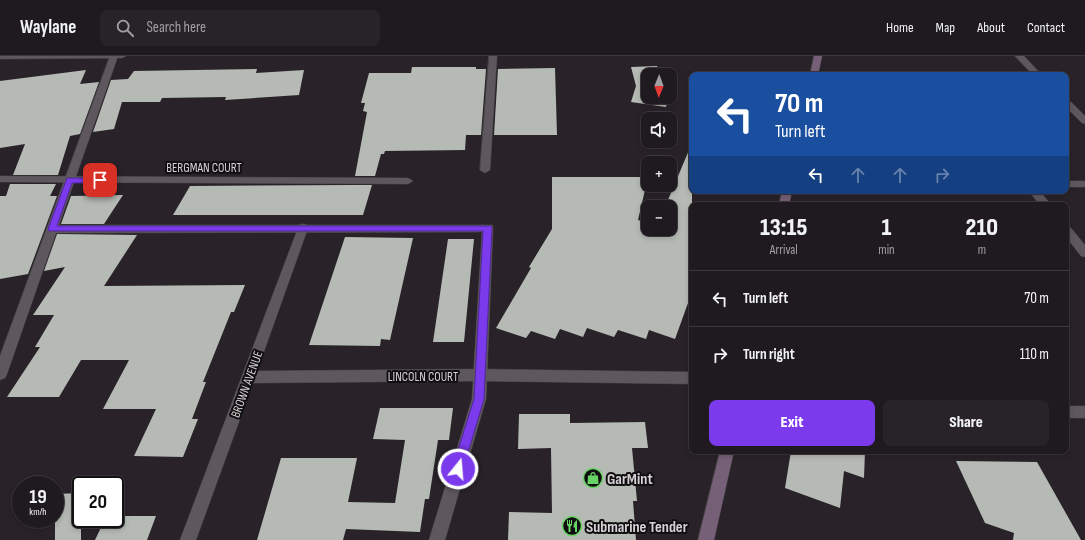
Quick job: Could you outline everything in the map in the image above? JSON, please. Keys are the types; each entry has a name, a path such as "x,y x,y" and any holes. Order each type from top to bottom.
{"street":[{"path":"0,374 114,56"},
{"path":"0,57 122,56"},
{"path":"485,170 493,56"},
{"path":"815,72 818,56"},
{"path":"1019,56 1035,72"},
{"path":"1069,107 1085,121"},
{"name":"BERGMAN COURT","path":"0,179 408,181"},
{"path":"1069,184 1085,184"},
{"path":"1037,194 1043,202"},
{"name":"BROWN AVENUE","path":"188,540 303,228"},
{"path":"52,229 488,228 479,399 437,540"},
{"path":"1069,234 1085,254"},
{"name":"LINCOLN COURT","path":"249,376 480,375 689,378"},
{"path":"1069,412 1085,412"},
{"path":"706,540 726,454"}],"building":[{"path":"657,66 658,68 641,68 641,103 631,102 636,86 631,67"},
{"path":"412,67 476,67 476,69 486,69 481,135 466,135 465,150 385,151 384,154 381,154 375,176 355,176 367,112 363,111 365,103 361,103 369,73 411,73"},
{"path":"555,68 557,135 494,135 498,69"},
{"path":"257,69 256,73 304,70 299,95 225,100 226,97 162,98 160,102 122,102 114,129 93,132 111,80 128,79 134,71"},
{"path":"86,70 80,84 99,82 80,134 70,136 58,175 13,175 25,144 0,148 0,81"},
{"path":"645,104 667,104 666,107"},
{"path":"689,150 689,194 692,194 692,202 689,202 689,300 675,339 649,330 646,339 618,330 614,337 587,328 583,337 560,329 555,339 531,331 526,338 496,328 531,268 529,267 552,229 552,177 641,177 641,192 645,192 643,200 641,200 638,220 641,221 641,236 677,236 677,200 668,200 671,192 677,192 677,179"},
{"path":"10,184 56,184 50,196 57,196 28,274 0,279 0,196 6,196"},
{"path":"372,185 363,215 173,215 190,186"},
{"path":"123,195 104,224 61,224 71,196"},
{"path":"57,234 137,235 104,286 245,285 234,312 231,312 203,382 206,382 192,419 198,419 183,457 134,456 156,409 103,409 129,360 81,360 59,397 7,397 40,347 35,347 54,315 33,315 65,267 44,271"},
{"path":"345,237 413,238 390,340 381,339 380,346 309,345"},
{"path":"448,239 474,239 464,342 433,342"},
{"path":"380,408 453,408 449,440 438,440 429,499 425,499 420,532 346,529 343,540 257,540 281,458 357,458 348,502 395,503 405,440 373,439"},
{"path":"519,414 570,414 570,423 645,422 648,448 632,448 637,501 633,501 636,540 508,540 509,512 552,513 551,448 518,449"},
{"path":"791,454 865,454 864,478 844,471 840,508 785,488"},
{"path":"956,461 1037,462 1081,540 1013,540 1014,533 985,523"},
{"path":"72,493 72,528 81,528 81,540 55,540 55,528 64,528 64,494"},
{"path":"124,516 156,516 147,540 95,540 101,528 124,528"}],"place":[{"name":"GarMint","path":"593,478"},
{"name":"Submarine Tender","path":"572,526"}],"route":[{"path":"100,180 69,180 52,229 488,228 479,399 458,469"}]}
